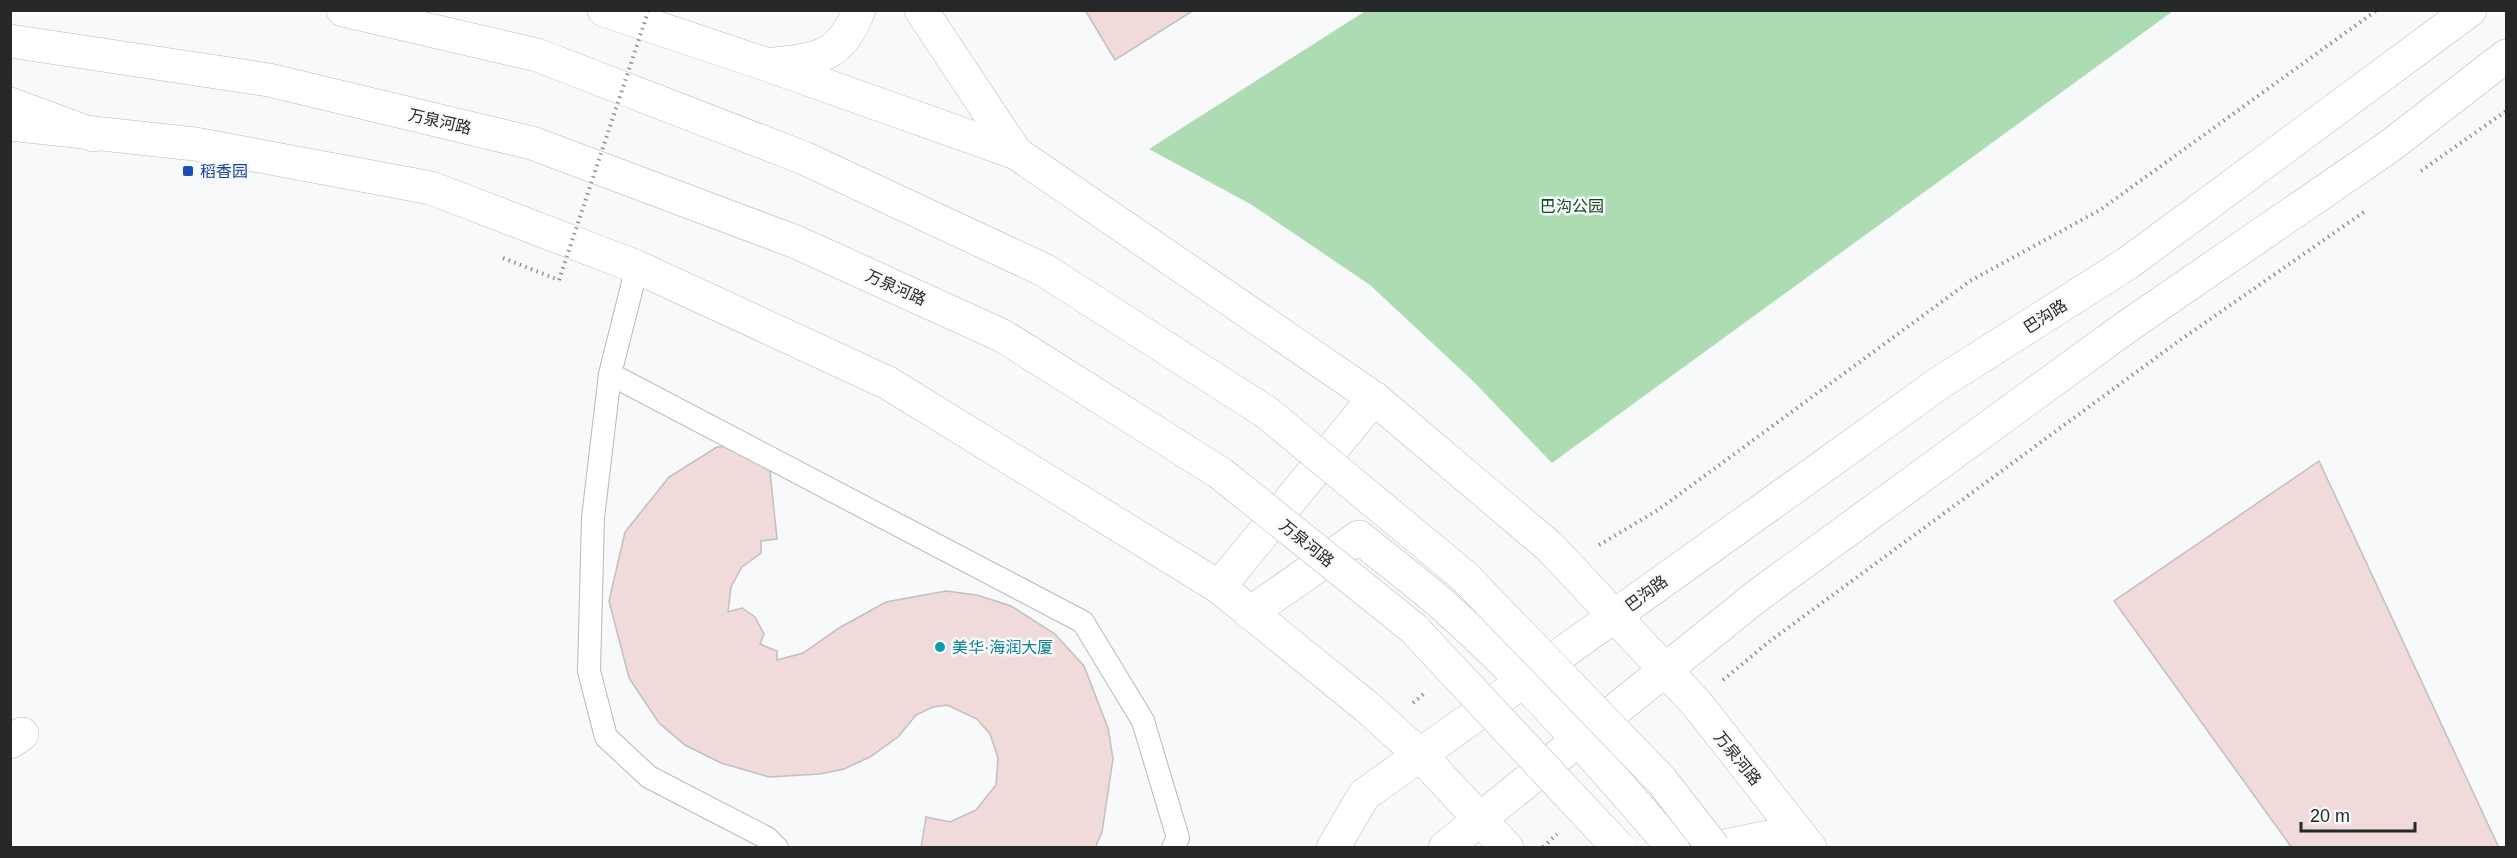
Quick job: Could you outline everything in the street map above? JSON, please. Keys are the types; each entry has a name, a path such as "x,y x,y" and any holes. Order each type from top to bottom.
{"main road":[{"path":"343,10 537,55 804,158 1044,270 1266,412 1464,576 1662,781 1714,848 1803,839"},
{"path":"604,10 768,65 1016,153 1374,398 1550,547 1616,616"},
{"path":"768,65 817,59 840,44 859,10"},
{"path":"921,10 1016,153"},
{"name":"巴沟路","path":"1333,848 1364,795 1941,382 2127,263 2470,10"},
{"name":"万泉河路","path":"10,41 269,80 532,143 796,242 1003,336 1220,473 1413,628 1619,848"},
{"path":"1445,848 1736,613 2126,328 2390,146 2506,56"},
{"path":"10,104 94,135"},
{"path":"10,124 94,135 195,144 431,188 637,267 888,383 1219,587 1367,707 1420,755 1507,848"},
{"path":"1219,587 1374,398"},
{"path":"1250,613 1359,537 1444,606 1523,682 1579,740 1673,848"},
{"name":"万泉河路","path":"1616,616 1666,669 1803,839"}],"lane":[{"path":"637,267 610,374 592,518 589,671 606,737 649,777 767,838 777,848"},
{"path":"610,374 1083,622 1143,721 1178,838 1173,848"}],"path":[{"path":"1658,510 1970,281 2100,210 2377,10"},
{"path":"497,255 559,280 648,12"},
{"path":"2419,173 2506,111"},
{"path":"1811,612 2176,343 2371,207"}],"green space":[{"name":"巴沟公园","path":"1367,10 2173,11 1552,463 1473,381 1370,285 1252,205 1149,149"}],"building":[{"path":"1085,10 1194,10 1115,60"},
{"name":"美华·海润大厦","path":"749,444 769,461 777,539 761,541 761,553 742,567 731,587 728,612 742,608 755,617 764,634 760,644 777,651 777,660 803,653 839,628 886,602 946,591 977,595 1011,606 1055,634 1084,666 1108,728 1113,759 1102,832 1095,848 921,848 926,817 950,822 976,810 996,785 998,758 990,734 977,719 947,705 933,707 916,715 898,737 870,757 844,769 820,774 769,777 721,763 685,745 659,723 629,678 609,601 625,532 669,477 717,447"},
{"path":"2319,461 2499,848 2292,848 2114,601"}],"place":[{"name":"稻香园","path":"188,171"},
{"name":"美华·海润大厦","path":"940,647"}]}
